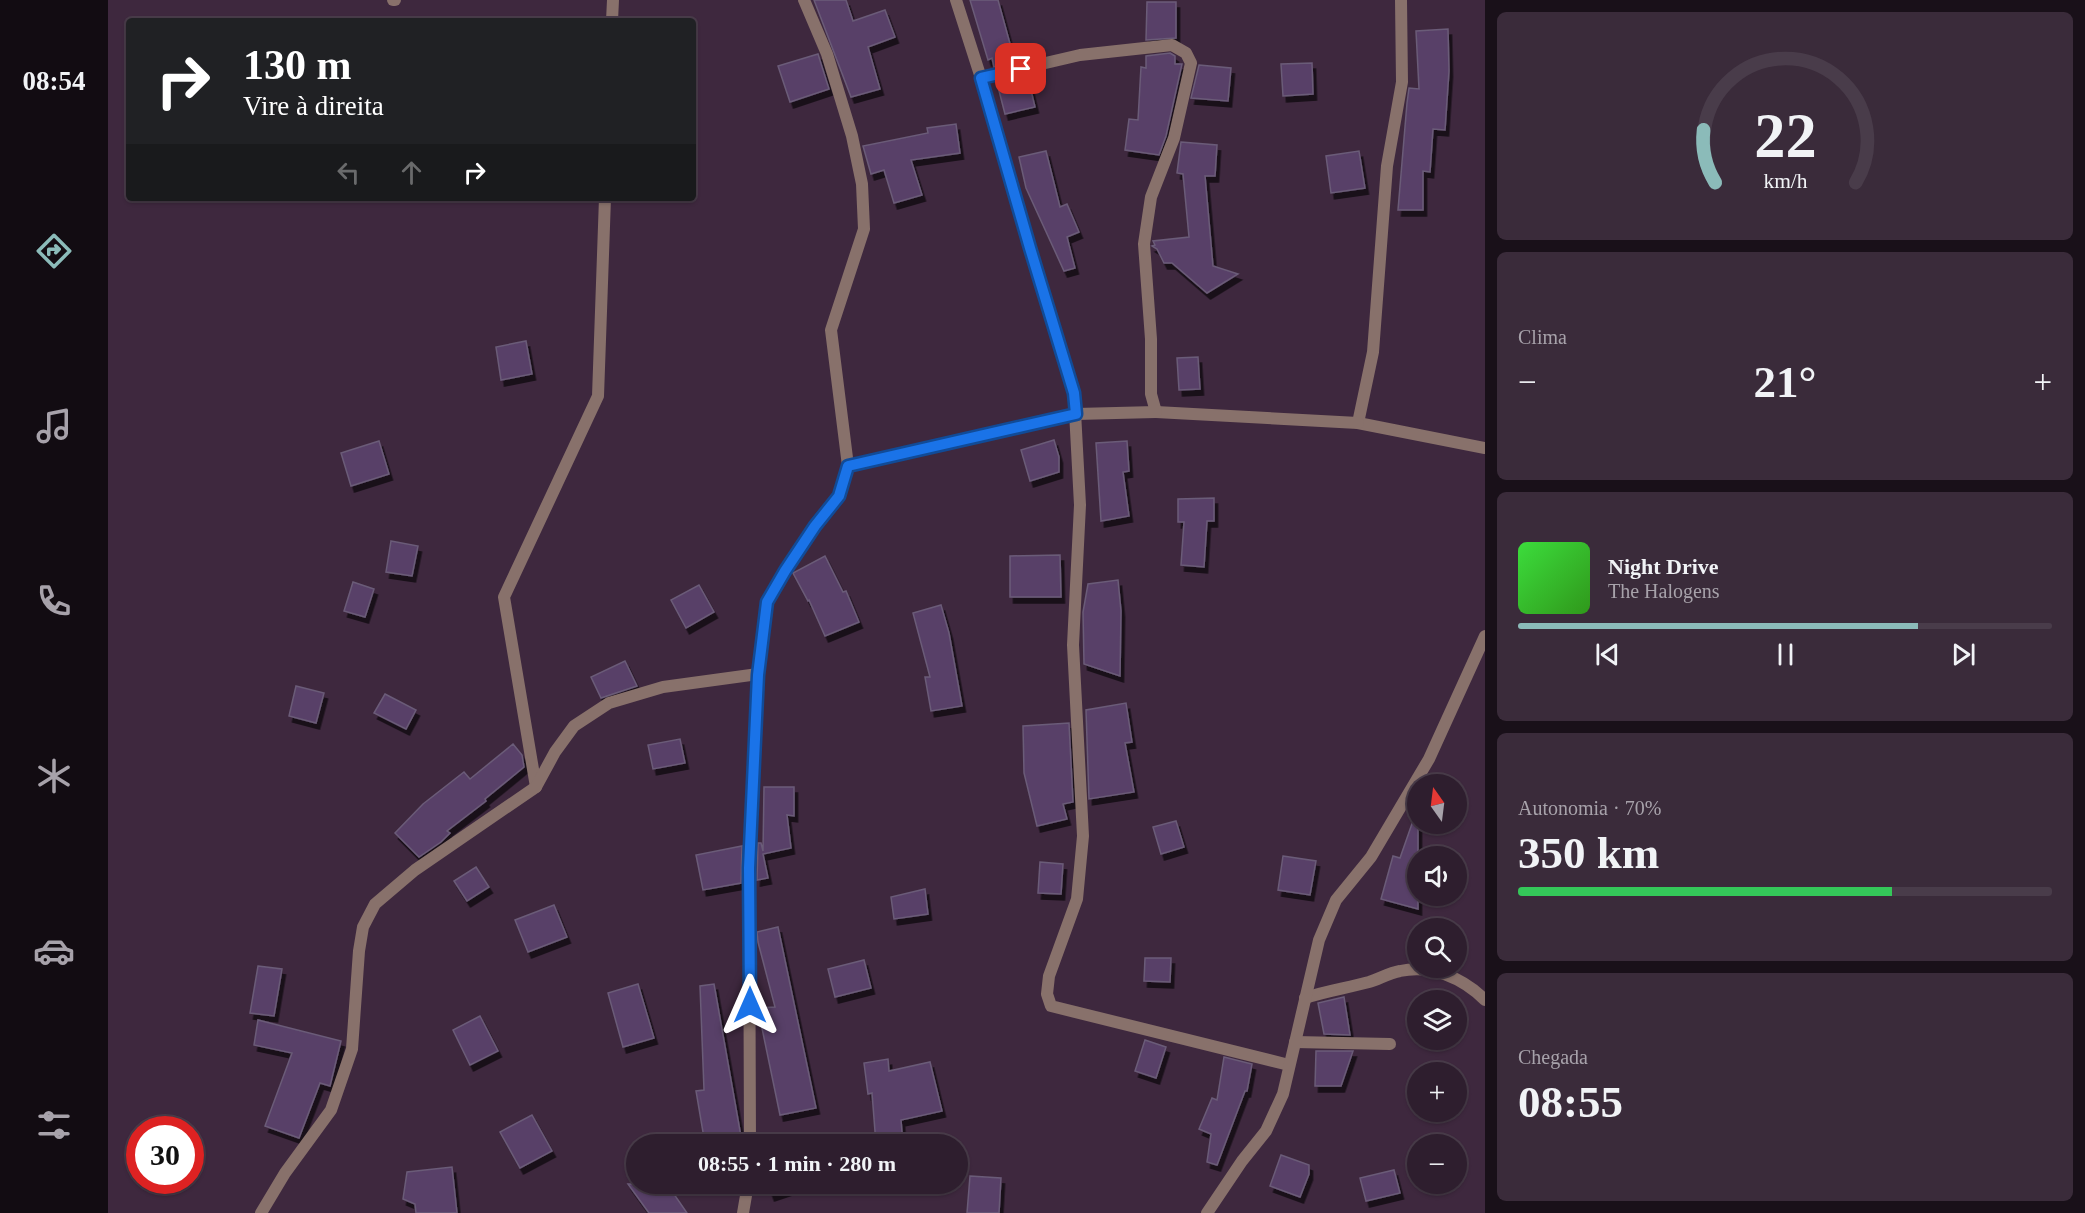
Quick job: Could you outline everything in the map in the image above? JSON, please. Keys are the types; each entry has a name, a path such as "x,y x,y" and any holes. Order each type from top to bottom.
{"street":[{"path":"612,18 613,0"},
{"path":"750,1134 749,868 758,675 767,602 815,526 839,496 848,466 831,330 864,229 862,184 852,136 827,54 804,0"},
{"path":"956,0 1074,393 1076,414 1080,505 1073,645 1083,836 1077,899 1049,976 1047,994 1051,1006 1289,1065"},
{"path":"1358,423 1373,352 1387,166 1402,82 1401,0"},
{"path":"981,78 1080,55 1172,45 1186,53 1191,63 1174,138 1151,197 1144,244 1151,339 1151,393 1156,412"},
{"path":"536,787 504,597 598,396 605,201"},
{"path":"848,466 1076,414 1156,412 1358,423 1485,448"},
{"path":"1207,1213 1242,1161 1266,1131 1283,1094 1319,940 1336,900 1371,857 1429,759 1485,636"},
{"path":"261,1213 285,1173 331,1110 352,1049 363,927 375,904 415,870 536,787 555,753 574,726 609,703 663,687 758,675"},
{"path":"1305,998 1327,990 1368,982 1397,971 1413,968 1432,970 1450,976 1476,991 1485,1000"},
{"path":"1295,1042 1390,1044"},
{"path":"743,1213 746,1194"}],"building":[{"path":"814,0 846,0 853,21 885,10 895,37 868,47 880,89 851,97"},
{"path":"970,0 998,0 1015,62 994,67 992,58 988,60"},
{"path":"1147,2 1176,2 1176,38 1146,40"},
{"path":"1448,29 1449,71 1445,130 1433,129 1430,172 1423,171 1423,210 1398,210 1409,88 1419,89 1416,31"},
{"path":"1170,53 1175,56 1175,64 1182,64 1166,136 1159,155 1125,150 1129,119 1138,120 1141,67 1146,68 1146,56"},
{"path":"818,54 829,89 790,102 778,66"},
{"path":"1312,63 1313,94 1283,96 1281,64"},
{"path":"1199,65 1231,68 1228,101 1191,98"},
{"path":"1019,78 1021,84 1029,82 1035,107 1005,114 997,83"},
{"path":"956,124 960,153 911,160 922,195 894,203 884,170 871,174 863,146 928,133 927,128"},
{"path":"1181,142 1217,145 1215,176 1205,176 1213,266 1238,274 1207,293 1172,263 1164,263 1157,249 1152,246 1155,245 1153,241 1189,237 1183,174 1177,173"},
{"path":"1046,151 1060,207 1067,204 1079,232 1067,237 1075,268 1064,271 1026,188 1019,157"},
{"path":"1359,151 1365,188 1331,193 1326,156"},
{"path":"526,341 532,374 501,380 496,347"},
{"path":"1198,357 1200,389 1179,390 1177,358"},
{"path":"1054,440 1059,457 1059,472 1030,481 1021,450"},
{"path":"379,441 389,474 351,486 341,453"},
{"path":"1127,441 1129,471 1123,472 1129,516 1101,521 1096,443"},
{"path":"1214,498 1214,521 1207,521 1204,567 1181,565 1184,522 1178,522 1178,499"},
{"path":"391,541 418,546 412,576 386,572"},
{"path":"1060,555 1061,597 1010,597 1010,556"},
{"path":"825,556 843,592 846,591 859,622 825,636 809,600 793,573"},
{"path":"1118,580 1121,611 1120,676 1084,664 1083,612 1088,584"},
{"path":"353,582 374,589 365,617 344,611"},
{"path":"699,585 714,612 686,628 671,600"},
{"path":"941,605 949,633 962,706 931,711 925,677 930,677 913,613"},
{"path":"625,661 637,686 601,698 591,677"},
{"path":"296,686 324,693 316,723 289,716"},
{"path":"385,694 416,710 406,729 374,713"},
{"path":"1126,703 1132,742 1125,743 1134,792 1089,799 1086,710"},
{"path":"1069,723 1073,802 1063,804 1067,819 1037,826 1024,773 1023,726"},
{"path":"680,739 685,763 653,769 648,745"},
{"path":"513,744 522,755 524,767 485,799 486,801 447,831 450,833 441,842 419,857 395,833 423,804 464,772 470,779"},
{"path":"764,787 794,787 794,816 787,815 791,848 763,854 768,878 757,880 758,843 761,843 763,851"},
{"path":"1176,821 1184,847 1161,854 1153,827"},
{"path":"1408,834 1418,834 1418,846 1407,846 1407,906 1418,906 1418,909 1381,899 1393,856 1400,858"},
{"path":"742,846 741,883 703,890 696,855"},
{"path":"1283,856 1316,861 1310,895 1278,890"},
{"path":"1040,862 1063,864 1061,894 1038,893"},
{"path":"476,867 489,887 467,901 454,881"},
{"path":"925,889 928,914 894,919 891,897"},
{"path":"554,905 567,937 528,952 515,920"},
{"path":"778,927 816,1108 780,1115 758,1009 775,1007 757,932"},
{"path":"1145,958 1171,958 1170,982 1144,981"},
{"path":"864,960 871,988 835,997 828,969"},
{"path":"258,966 282,969 274,1016 250,1013"},
{"path":"638,984 654,1038 623,1047 608,993"},
{"path":"714,984 740,1134 703,1134 696,1091 704,1090 700,986"},
{"path":"1344,997 1350,1035 1324,1034 1318,1003"},
{"path":"480,1016 498,1051 470,1065 453,1030"},
{"path":"258,1020 341,1041 330,1086 320,1083 299,1138 265,1126 292,1053 254,1045"},
{"path":"1145,1040 1166,1047 1156,1078 1135,1071"},
{"path":"1316,1051 1353,1051 1341,1086 1315,1086"},
{"path":"1224,1057 1252,1064 1247,1091 1245,1091 1217,1165 1207,1162 1211,1134 1199,1129 1212,1098 1217,1100"},
{"path":"888,1059 889,1071 930,1062 942,1111 901,1120 902,1134 875,1134 872,1093 868,1094 864,1063"},
{"path":"532,1115 552,1151 520,1168 500,1132"},
{"path":"1281,1155 1309,1165 1309,1174 1300,1197 1270,1186"},
{"path":"452,1167 457,1213 416,1213 415,1204 403,1199 407,1172"},
{"path":"1394,1170 1400,1193 1366,1201 1360,1178"},
{"path":"970,1176 1001,1178 999,1213 967,1213"},
{"path":"635,1194 674,1194 687,1213 649,1213"}],"route":[{"path":"750,1005 749,868 758,675 767,602 815,526 839,496 848,466 1076,414 1074,393 981,78 1021,69"}]}
